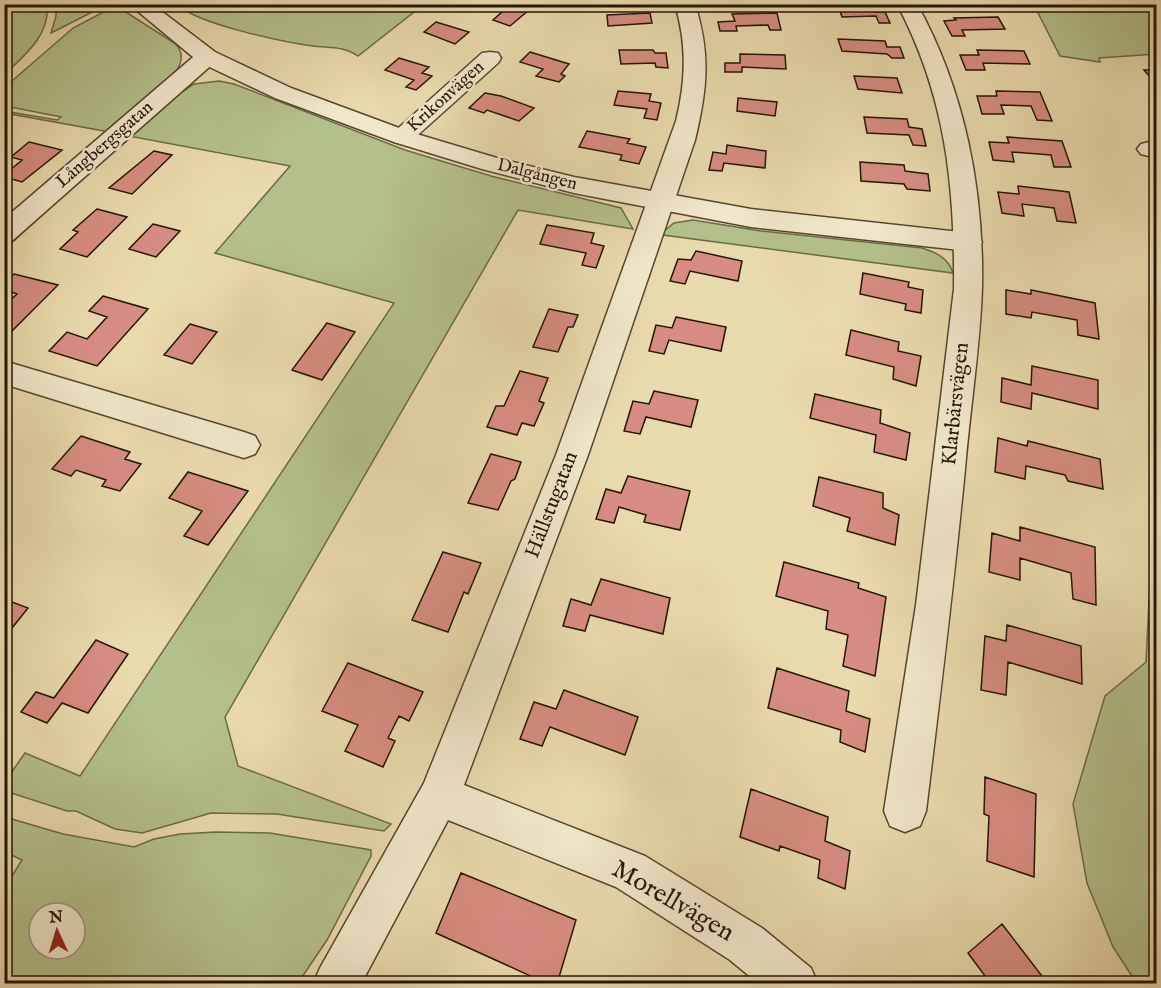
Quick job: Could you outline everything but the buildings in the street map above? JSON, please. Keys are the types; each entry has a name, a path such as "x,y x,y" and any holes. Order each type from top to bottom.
{"street":[{"name":"Dalgången","path":"139,4 207,57 283,93 402,137 574,185 661,203 751,218 969,242"},
{"name":"Hällstugatan","path":"336,984 439,796 572,455 661,203 695,94 698,56 685,4"},
{"name":"Klarbärsvägen","path":"905,811 934,605 968,289 969,242 964,187 950,116 928,48 907,4"},
{"name":"Långbergsgatan","path":"4,234 207,57"},
{"name":"Krikonvägen","path":"402,137 490,58"},
{"path":"4,372 244,445"},
{"name":"Morellvägen","path":"439,796 630,871 746,944 795,984"}],"green space":[{"path":"5,4 47,5 47,16 45,26 35,44 5,74"},
{"path":"56,4 106,5 51,33 56,16"},
{"path":"180,5 423,5 358,56 342,49 301,44 221,25 202,19"},
{"path":"1034,5 1156,5 1156,54 1099,58 1100,62 1060,56"},
{"path":"118,7 176,44 181,59 175,73 105,135 104,131 5,113 4,111 57,120 61,117 5,106 5,87 73,28 111,8"},
{"path":"219,81 234,84 405,150 491,176 621,208 633,229 518,210 225,717 238,766 391,824 384,831 277,814 211,813 142,833 115,829 76,811 67,811 5,791 4,783 25,753 80,776 394,303 215,253 290,166 129,136 5,249 5,245 158,107 194,84"},
{"path":"693,220 761,231 922,248 945,260 953,273 663,235 664,231 674,223"},
{"path":"1156,459 1156,983 1137,984 1113,947 1087,883 1073,804 1105,696 1146,662"},
{"path":"5,817 63,834 134,847 154,839 180,834 216,832 270,833 371,850 371,856 327,940 298,983 5,983 5,887 22,860 5,852"}]}
